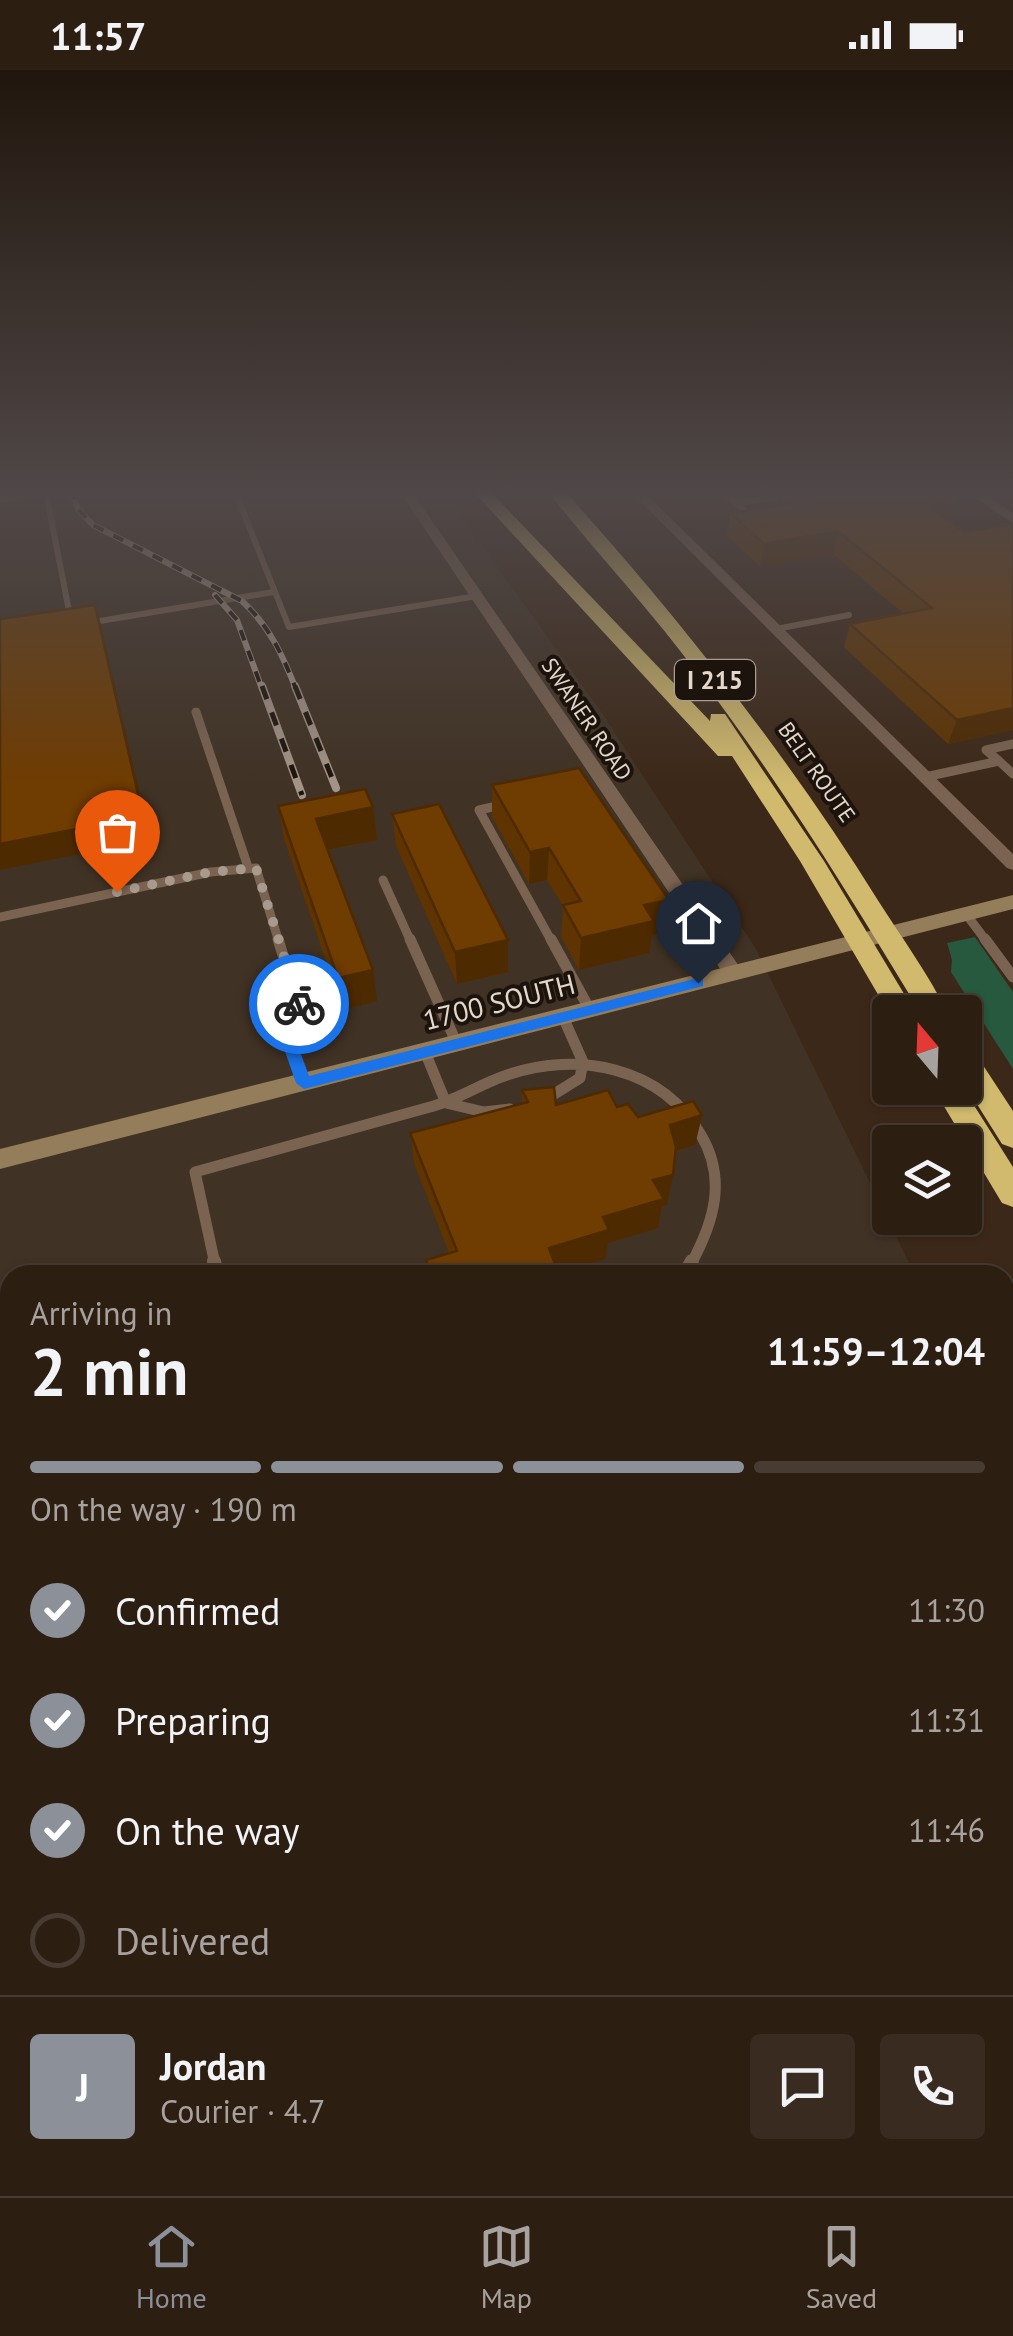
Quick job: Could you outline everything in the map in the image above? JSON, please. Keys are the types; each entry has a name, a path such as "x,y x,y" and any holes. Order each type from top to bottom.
{"highway":[{"path":"573,588 773,800"},
{"name":"BELT ROUTE","path":"620,588 708,704 773,800 923,995"},
{"name":"BELT ROUTE","path":"639,588 709,672 837,854 843,889 893,995"},
{"path":"982,1088 1013,1136"},
{"path":"958,1105 1013,1194"}],"street":[{"name":"SWANER ROAD","path":"472,588 594,783 734,974"},
{"path":"735,588 1013,864"},
{"name":"1700 SOUTH","path":"0,1159 1013,902"}],"lane":[{"path":"65,588 72,626"},
{"path":"273,588 289,627 477,596"},
{"path":"54,629 274,592"},
{"path":"776,629 849,615"},
{"path":"196,712 248,867"},
{"path":"1013,744 986,750 1013,774"},
{"path":"925,777 999,761"},
{"path":"517,801 480,810 590,1010"},
{"path":"0,917 248,867 260,873 302,1017 287,1037 304,1083"},
{"path":"384,880 457,1044"},
{"path":"966,914 1013,977"},
{"path":"446,1103 484,1112 547,1100 580,1078 583,1062 564,1017"},
{"path":"424,1052 446,1103"},
{"path":"215,1265 195,1172 446,1103 476,1084 544,1066 583,1062 637,1076 663,1092 693,1121 710,1156 717,1196 704,1243 690,1265"}],"shaded area":[{"path":"0,588 512,588 602,713 756,949 872,1187 872,1235 895,1235 910,1265 0,1265"}],"green space":[{"path":"975,937 1013,992 1013,1069 982,1020 982,995 966,995 951,972 947,943"}],"building":[{"path":"908,588 1013,588 1013,708 957,720 850,624 932,608"},
{"path":"95,605 143,816 0,844 0,619"},
{"path":"579,768 669,900 644,905 654,921 581,938 563,905 581,901 549,848 530,852 492,785"},
{"path":"365,789 373,807 316,819 373,970 338,978 278,806"},
{"path":"439,804 508,940 455,952 392,814"},
{"path":"554,1087 556,1105 608,1090 617,1107 628,1104 638,1117 693,1101 702,1115 670,1125 676,1147 673,1175 653,1180 664,1199 603,1217 609,1230 549,1248 555,1264 428,1265 426,1260 457,1251 410,1133 528,1102 522,1090"}],"railway":[{"path":"217,588 242,601 260,621 296,689"},
{"path":"215,595 237,620 262,689"},
{"path":"262,686 302,795"},
{"path":"295,686 336,788"}],"way so far":[{"path":"117,892 211,872 256,868 299,1004"}],"route":[{"path":"299,1004 302,1017 287,1037 304,1083 698,983"}]}
